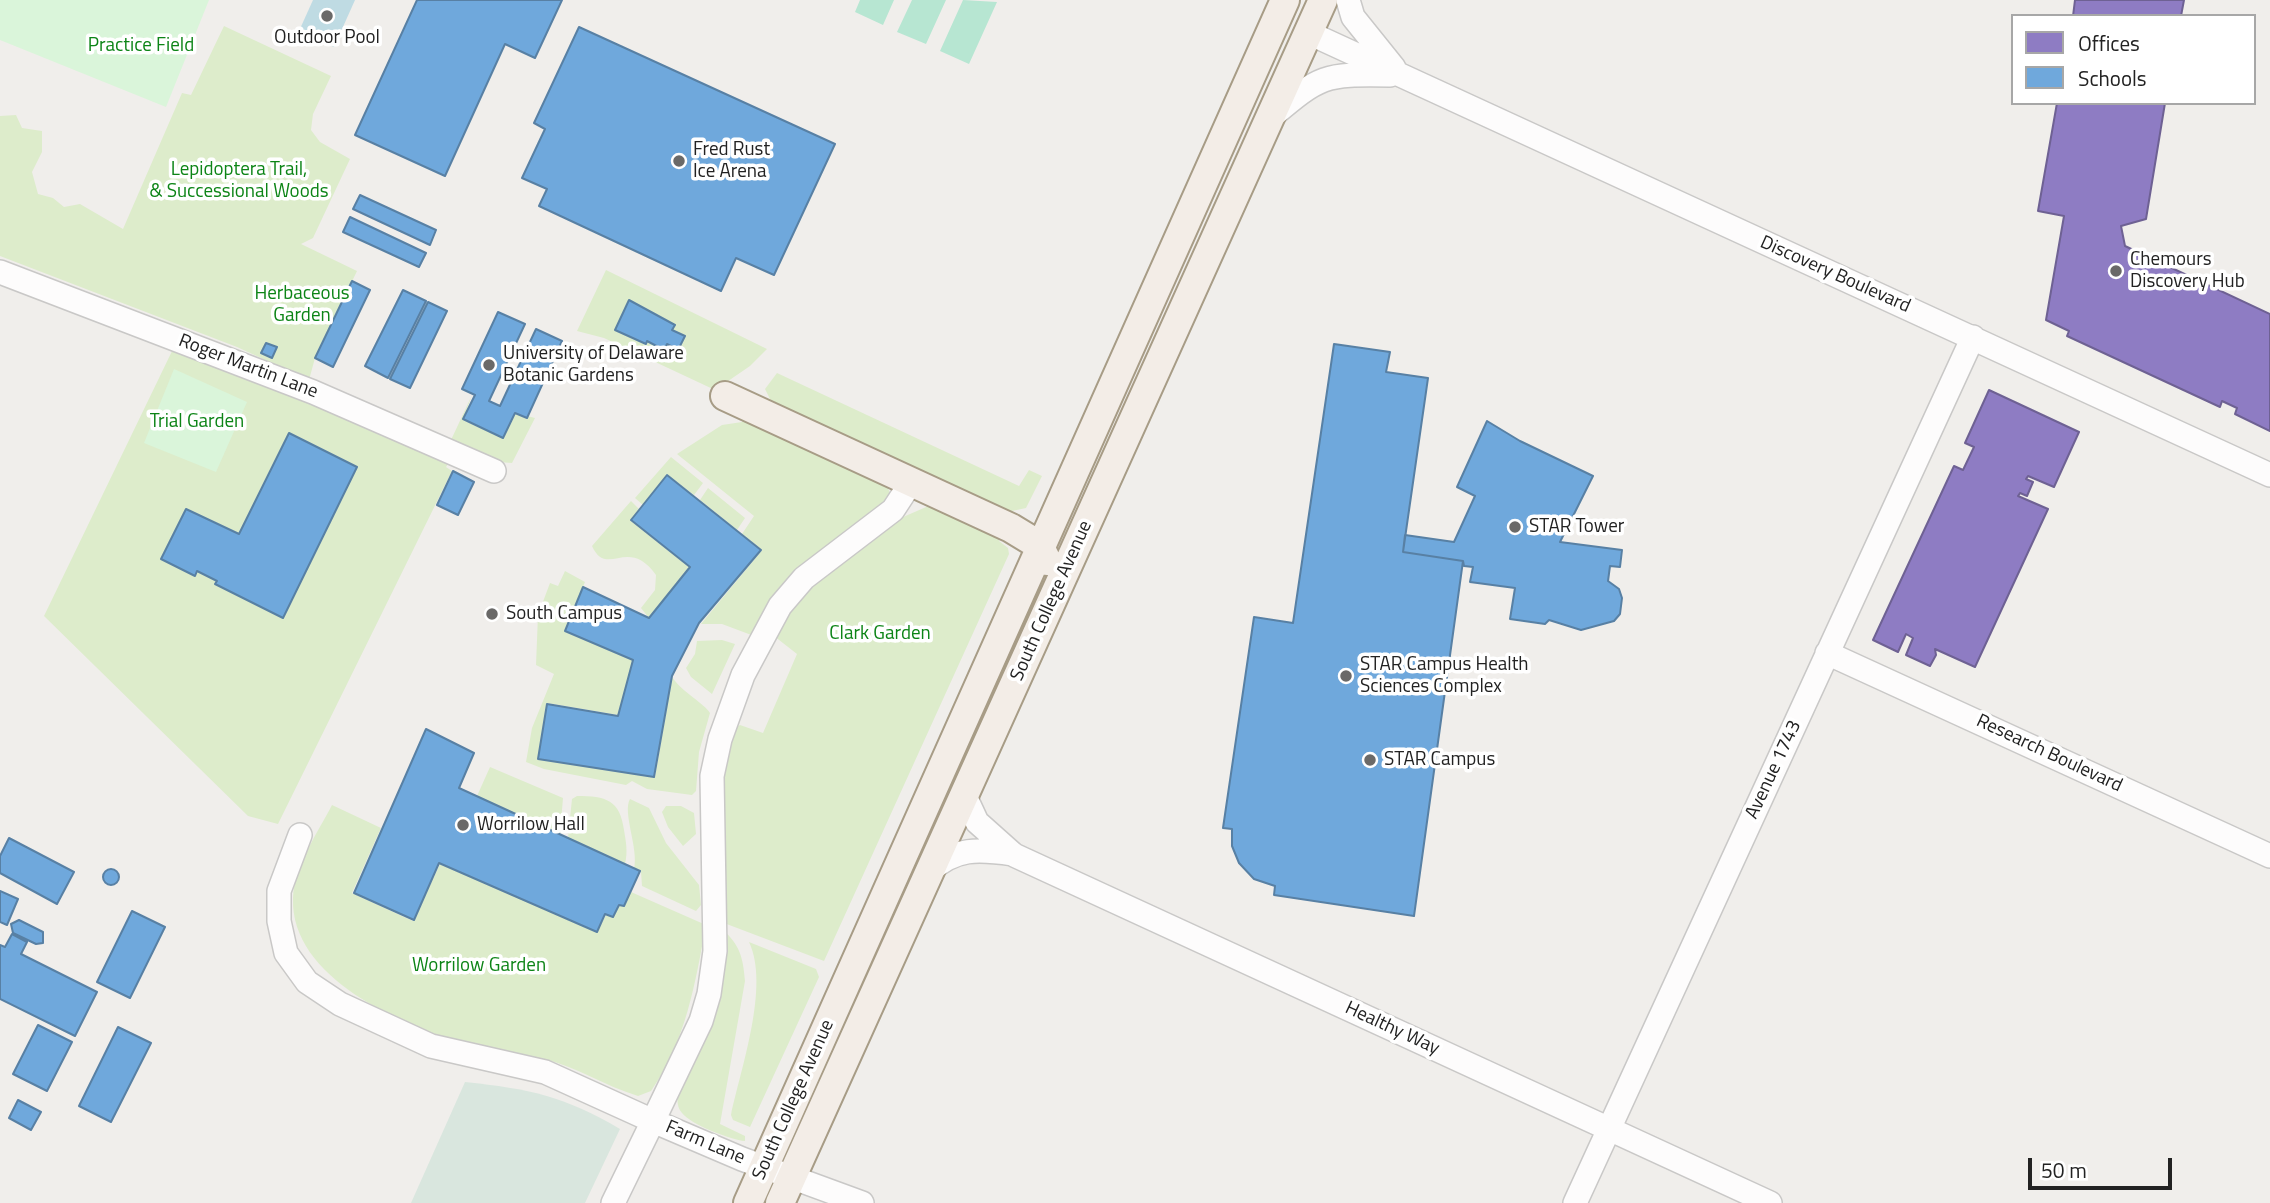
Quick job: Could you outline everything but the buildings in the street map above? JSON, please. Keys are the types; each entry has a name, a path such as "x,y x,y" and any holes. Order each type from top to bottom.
{"main road":[{"name":"South College Avenue","path":"748,1203 1039,545 1285,0"},
{"name":"South College Avenue","path":"786,1190 1323,0"},
{"path":"725,396 1011,528 1039,545 1059,586"}],"street":[{"name":"Discovery Boulevard","path":"1348,0 1353,17 1400,75"},
{"name":"Discovery Boulevard","path":"1308,33 2270,475"},
{"name":"Discovery Boulevard","path":"1270,118 1302,91 1328,76 1400,75"},
{"name":"Roger Martin Lane","path":"0,272 313,392 494,471"},
{"name":"Avenue 1743","path":"1575,1203 1973,337"},
{"path":"300,835 279,891 279,921 286,953 307,982 340,1004 420,1041 457,1054 545,1072 653,1121 701,1021 709,994 715,951 712,776 720,739 743,675 780,606 804,578 893,510 912,481"},
{"name":"Research Boulevard","path":"1827,653 2270,856"},
{"name":"Healthy Way","path":"964,794 977,822 1014,855 1770,1203"},
{"name":"Healthy Way","path":"929,872 949,855 961,851 1014,855"},
{"name":"Farm Lane","path":"613,1203 653,1121 764,1168 786,1190 862,1203"}],"green space":[{"name":"Practice Field","path":"0,0 209,0 166,107 0,40"},
{"path":"860,0 894,0 883,25 855,12"},
{"path":"912,0 946,0 926,44 897,32"},
{"path":"963,0 997,2 969,64 940,51"},
{"name":"Lepidoptera Trail, & Successional Woods","path":"224,26 331,76 313,114 311,130 320,142 350,159 313,238 301,244 357,271 315,358 309,380 237,347 0,256 0,116 16,115 22,128 42,131 42,152 32,172 38,194 53,198 64,207 80,204 123,229 182,93 191,95"},
{"path":"606,270 767,349 750,366 715,390 604,338 577,331"},
{"path":"174,347 450,461 446,467 452,471 278,824 248,816 44,616"},
{"name":"Trial Garden","path":"174,369 247,402 216,472 144,443"},
{"path":"777,373 1019,486 1029,470 1042,476 1026,508 1012,511 1008,518 775,409 765,389"},
{"path":"472,395 463,420 503,438 516,413 535,418 512,463 498,462 451,440"},
{"path":"743,417 886,483 890,493 884,504 863,524 810,560 793,576 754,636 722,624 701,624 762,550 742,534 754,516 677,454 722,425 742,422"},
{"path":"671,457 703,483 694,495 667,475 643,505 635,498"},
{"path":"708,488 745,518 737,530 700,500"},
{"path":"631,501 639,509 631,521 689,567 649,618 641,608 655,590 656,575 636,558 604,559 592,546"},
{"name":"Clark Garden","path":"933,504 1002,535 999,541 1008,548 1009,554 824,961 724,923 719,778 732,730 740,725 763,733 797,654 774,636 793,601 887,524"},
{"path":"565,571 585,582 565,631 633,660 618,715 547,703 538,759 655,777 672,677 710,713 699,752 696,791 692,795 647,789 632,781 626,785 544,769 526,762 532,728 554,674 536,665 538,615 550,583 558,586"},
{"path":"722,640 735,644 712,694 691,677 686,668 695,654 697,641"},
{"path":"490,767 563,798 560,834 477,796"},
{"path":"577,796 604,799 615,806 624,830 627,851 625,864 568,838 572,799"},
{"path":"630,799 649,808 666,843 699,885 701,905 696,911 642,886 641,872 634,869 628,813"},
{"name":"Worrilow Garden","path":"332,805 381,828 352,893 413,921 440,864 597,932 606,915 613,917 620,905 624,906 631,892 706,925 688,1011 673,1052 651,1091 638,1096 556,1062 465,1044 439,1036 382,1011 329,974 310,952 297,926 293,898 302,862"},
{"path":"666,806 681,806 694,813 696,834 683,846 668,827 662,812"},
{"path":"722,929 740,952 745,981 720,1124 745,1136 745,1141 721,1135 693,1122 682,1113 678,1103 679,1086"},
{"path":"749,942 816,969 819,977 750,1127 733,1120 731,1115 747,1051 755,1004 755,960"}],"shaded area":[{"path":"465,1082 528,1091 563,1101 620,1129 585,1203 411,1203"}],"water":[{"name":"Outdoor Pool","path":"313,0 355,0 334,47 299,31"}],"place":[{"name":"Outdoor Pool","path":"327,16"},
{"name":"Fred Rust Ice Arena","path":"679,161"},
{"name":"Chemours Discovery Hub","path":"2116,271"},
{"name":"University of Delaware Botanic Gardens","path":"489,365"},
{"name":"STAR Tower","path":"1515,527"},
{"name":"South Campus","path":"492,614"},
{"name":"STAR Campus Health Sciences Complex","path":"1346,676"},
{"name":"STAR Campus","path":"1370,760"},
{"name":"Worrilow Hall","path":"463,825"}],"park label":[{"name":"Herbaceous Garden","path":"302,305"}]}
